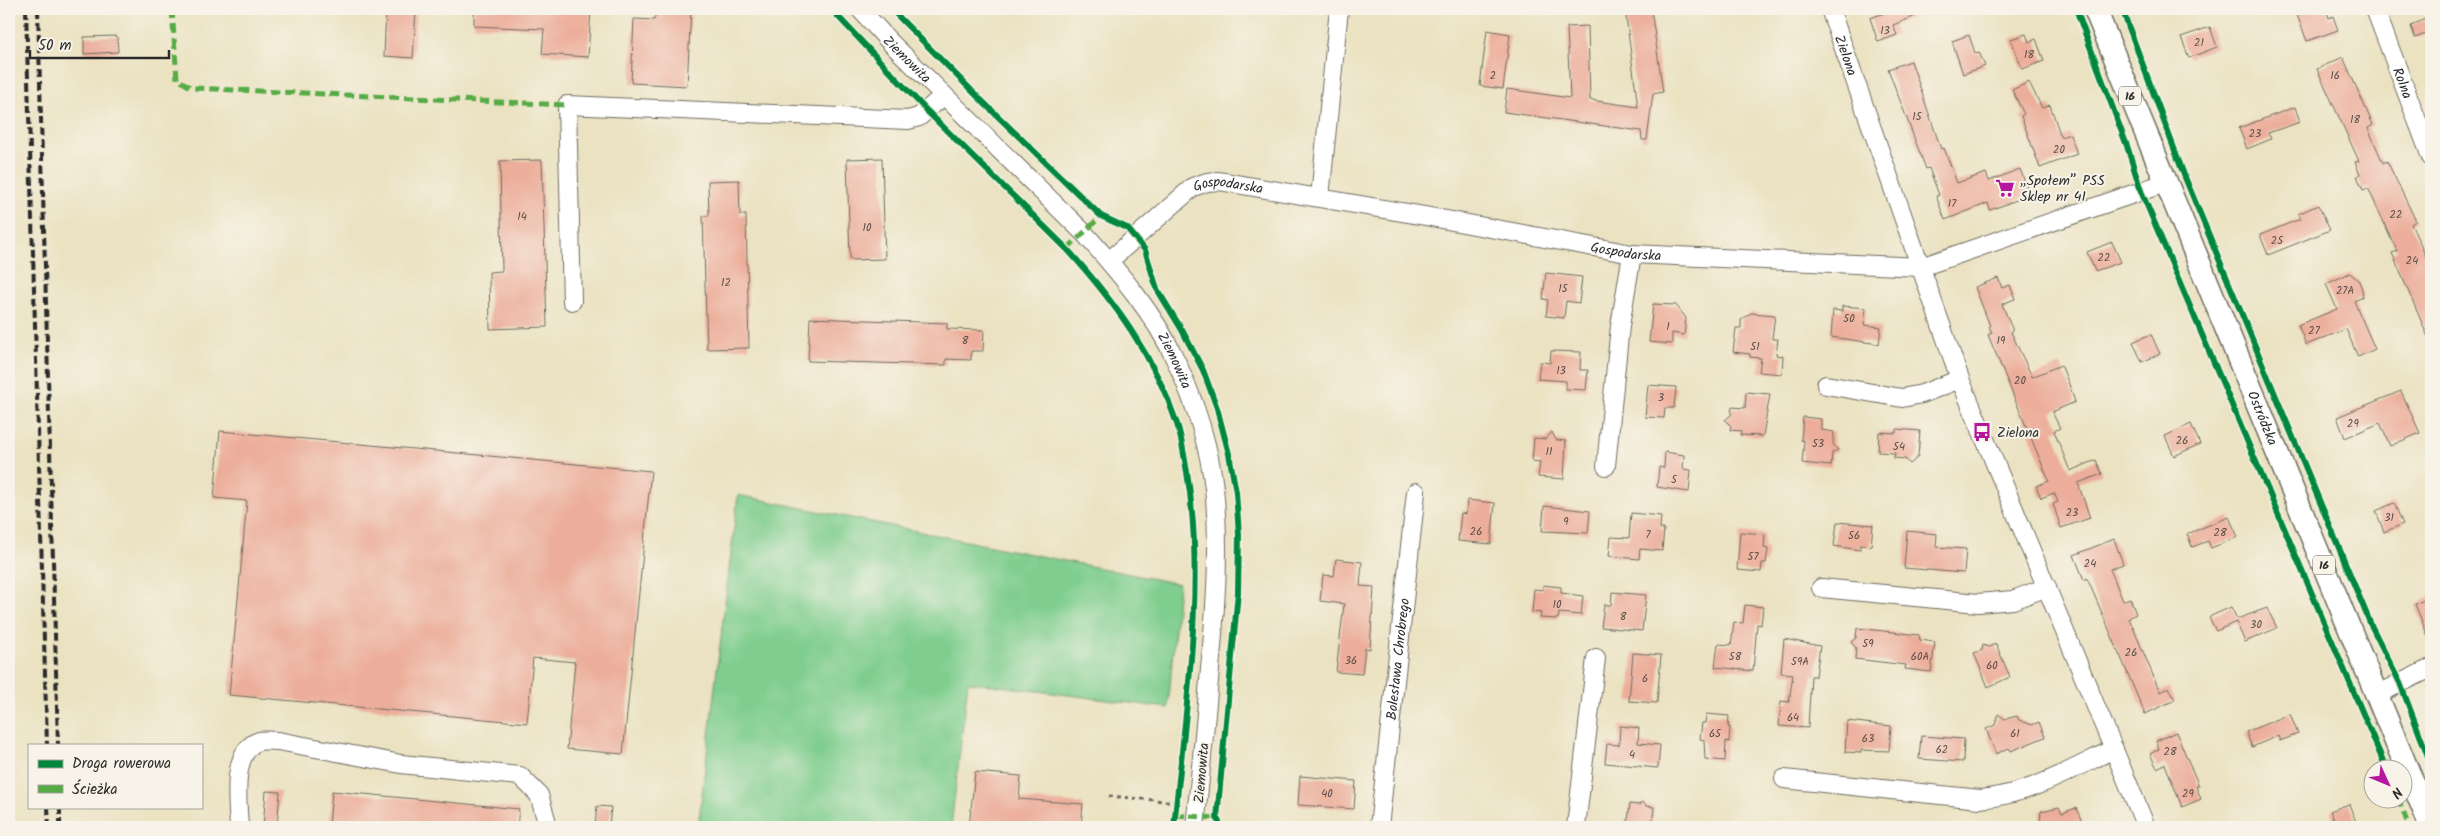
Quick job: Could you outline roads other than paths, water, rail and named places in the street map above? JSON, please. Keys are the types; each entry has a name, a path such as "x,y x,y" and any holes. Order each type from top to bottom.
{"main road":[{"name":"Ostródzka","path":"2095,9 2378,694 2431,827"}],"street":[{"name":"Ziemowita","path":"860,9 889,41 1084,233 1109,261 1150,314 1176,360 1204,440 1214,487 1217,544 1216,596 1196,827"},
{"path":"1320,198 1339,9"},
{"name":"Zielona","path":"1830,9 1960,379 2146,827"},
{"name":"Rolna","path":"2375,9 2431,157"},
{"path":"572,301 567,105 908,120 919,117 944,96"},
{"name":"Gospodarska","path":"1109,261 1193,187 1207,182 1219,181 1632,254 1921,266 2166,183"},
{"path":"1606,466 1620,326 1632,254"},
{"path":"1826,384 1902,398 1922,394 1960,379"},
{"name":"Bolesława Chrobrego","path":"1379,827 1416,492"},
{"path":"1821,588 1978,602 2013,600 2047,587"},
{"path":"1576,827 1596,658"},
{"path":"2378,694 2431,668"},
{"path":"239,827 237,772 246,750 259,741 278,741 401,764 520,776 539,795 546,819 544,827"},
{"path":"1784,779 1980,798 2005,796 2029,790 2114,749"}],"railway":[{"path":"26,9 47,744"},
{"path":"38,9 58,744"},
{"path":"48,808 49,827"},
{"path":"60,808 60,827"}],"place":[{"name":"„Społem” PSS Sklep nr 41","path":"2005,188"},
{"name":"Zielona","path":"1982,432"}]}
